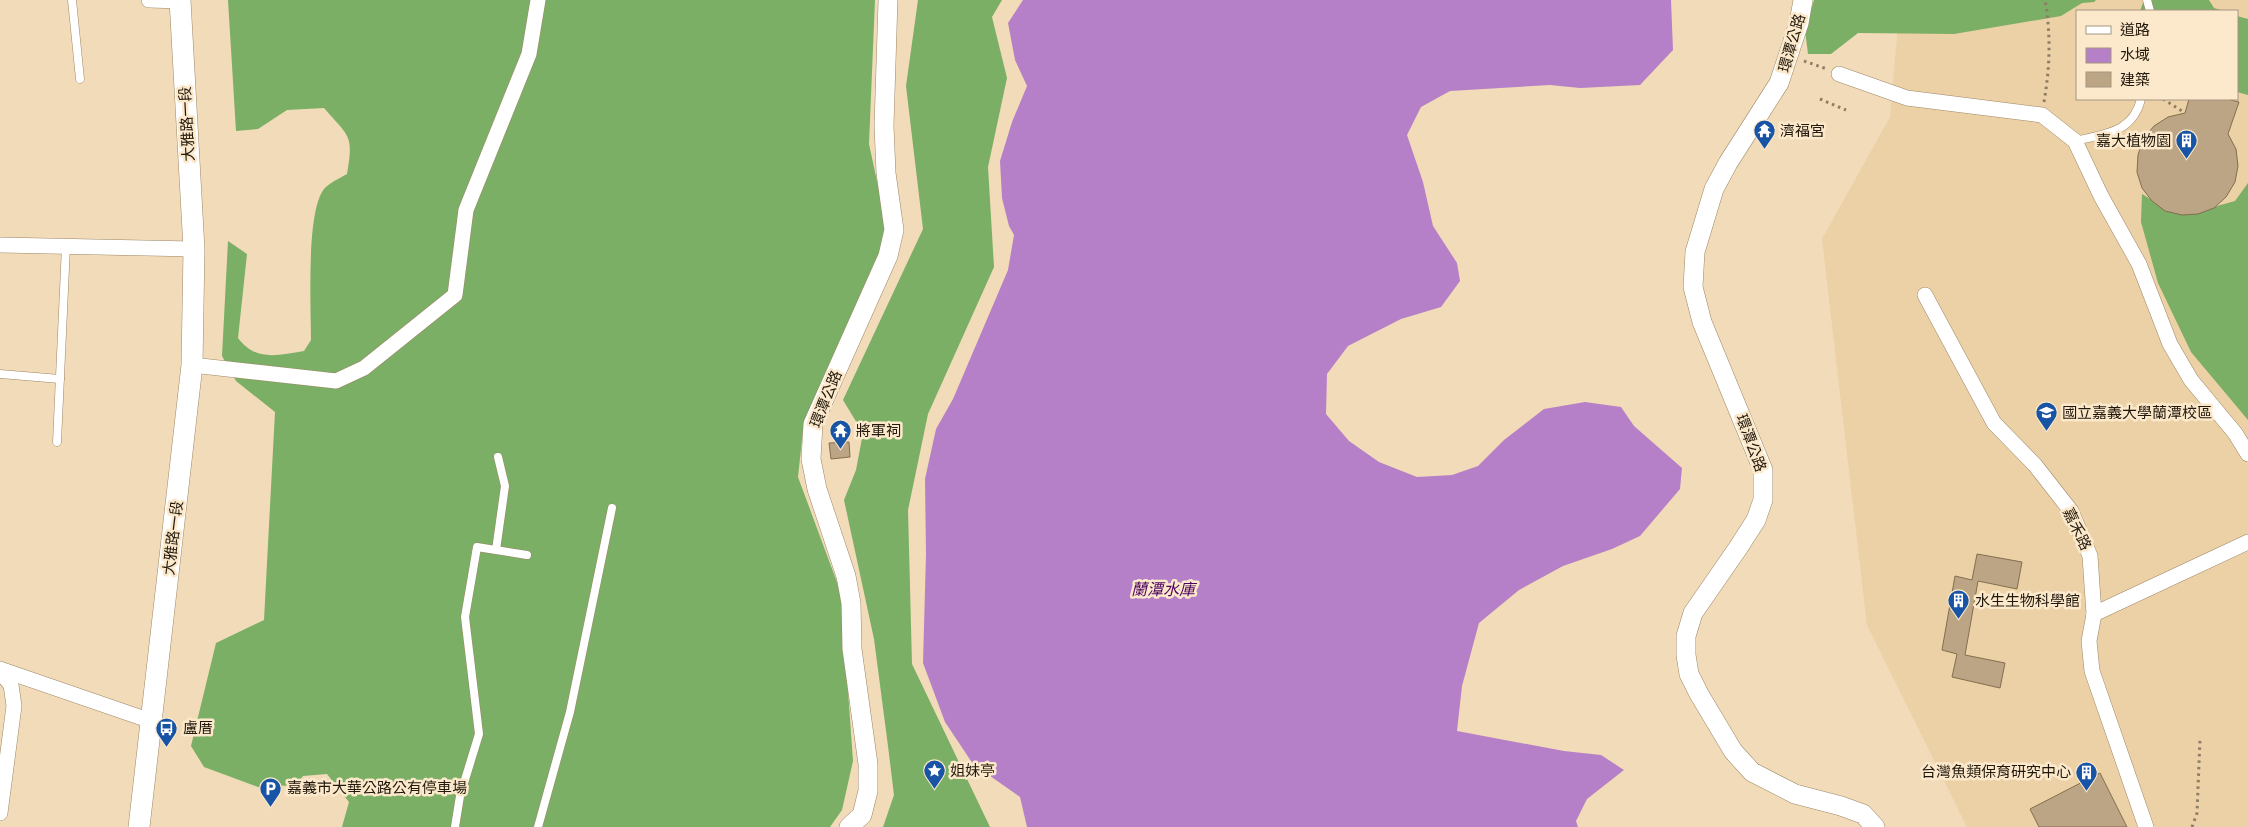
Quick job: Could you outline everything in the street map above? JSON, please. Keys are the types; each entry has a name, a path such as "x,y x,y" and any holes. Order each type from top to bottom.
{"main road":[{"name":"大雅路一段","path":"139,827 192,364 194,249 180,1"}],"street":[{"path":"149,0 180,1"},
{"path":"192,364 336,381 364,368 455,295 466,210 529,54 538,0"},
{"name":"環潭公路","path":"849,827 862,815 868,791 868,764 852,649 851,603 846,576 817,488 811,458 813,424 888,256 894,230 886,173 884,126 888,0"},
{"name":"環潭公路","path":"1803,0 1790,56 1779,83 1728,163 1714,189 1695,252 1693,287 1702,322 1763,470 1763,500 1756,520 1692,612 1686,636 1686,655 1689,674 1699,694 1733,751 1752,772 1795,794 1863,814 1876,827"},
{"path":"1839,74 1907,98 2042,115 2075,141 2101,196 2140,264 2170,344 2191,380 2235,433 2248,454"},
{"path":"0,245 194,249"},
{"name":"嘉禾路","path":"1925,295 1994,423 2035,465 2071,511 2090,556 2094,614 2089,641 2092,672 2146,827"},
{"path":"2094,614 2248,542"},
{"path":"0,670 151,721"},
{"path":"0,670 11,685 14,706 0,813"}],"lane":[{"path":"72,0 80,79"},
{"path":"2075,141 2120,130 2139,108 2141,100"},
{"path":"57,442 66,246"},
{"path":"0,374 60,379"},
{"path":"496,550 505,486 498,457"},
{"path":"538,827 570,712 612,508"},
{"path":"455,827 460,796 479,734 465,617 477,547 527,555"}],"path":[{"path":"2042,115 2050,66 2048,16 2045,0"},
{"path":"1790,56 1839,74"},
{"path":"1820,99 1846,110"},
{"path":"2165,100 2185,113"},
{"path":"2192,827 2197,813 2200,739"}],"shaded area":[{"name":"國立嘉義大學蘭潭校區","path":"1928,0 2248,0 2248,827 1967,827 1867,625 1822,239 1890,117 1899,15"}],"green space":[{"path":"228,0 875,0 869,144 888,232 803,430 798,477 841,593 853,761 842,810 830,827 342,827 349,802 327,774 303,776 296,785 258,787 204,767 191,746 216,643 264,620 275,412 236,381 222,356 228,241 247,254 238,338 245,346 260,354 276,355 304,351 311,340 310,284 314,218 318,201 324,189 347,174 350,151 344,131 324,108 287,110 258,129 236,131"},
{"path":"918,0 1002,0 992,17 1007,78 988,167 994,267 928,414 908,510 912,664 990,827 883,827 894,795 874,639 844,500 856,470 863,433 843,400 923,229 906,86"},
{"path":"1814,0 2096,0 2094,2 2082,3 2061,16 1954,34 1858,33 1831,54 1808,54 1805,30"},
{"path":"2144,0 2209,0 2214,8 2221,10 2140,10"},
{"path":"2238,16 2248,19 2248,95 2238,92"},
{"path":"2248,183 2248,420 2191,352 2158,283 2141,222 2142,194 2162,206 2199,211 2235,201"}],"water":[{"name":"蘭潭水庫","path":"1023,0 1671,0 1673,50 1640,85 1580,88 1550,85 1450,91 1421,107 1407,135 1423,182 1433,226 1457,263 1460,281 1441,307 1401,319 1348,346 1327,374 1326,414 1349,441 1379,462 1417,477 1452,475 1478,466 1504,440 1544,409 1585,402 1621,407 1634,426 1682,468 1680,489 1640,536 1612,549 1563,566 1519,590 1479,623 1462,686 1457,731 1564,751 1601,755 1624,770 1587,799 1576,821 1578,827 1027,827 1020,797 973,764 945,722 923,663 926,554 925,479 936,429 953,399 1008,270 1014,235 1009,226 1002,198 1000,161 1012,122 1027,86 1015,60 1008,23"}],"building":[{"name":"嘉大植物園","path":"2189,100 2231,100 2239,102 2228,134 2236,149 2238,166 2235,182 2226,197 2214,208 2198,214 2182,215 2165,211 2152,201 2142,188 2137,172 2138,155 2143,139 2154,126 2168,117 2185,113"},
{"name":"將軍祠","path":"849,442 850,457 831,459 829,443"},
{"name":"水生生物科學館","path":"1977,554 2022,562 2017,589 1978,581 1965,655 2005,663 2000,688 1952,677 1957,654 1942,650 1955,576 1972,580"},
{"name":"台灣魚類保育研究中心","path":"2100,773 2127,827 2039,827 2030,809"}],"place":[{"name":"濟福宮","path":"1764,150"},
{"name":"嘉大植物園","path":"2187,160"},
{"name":"國立嘉義大學蘭潭校區","path":"2046,432"},
{"name":"將軍祠","path":"840,450"},
{"name":"水生生物科學館","path":"1959,620"},
{"name":"盧厝","path":"167,747"},
{"name":"姐妹亭","path":"934,790"},
{"name":"台灣魚類保育研究中心","path":"2087,791"},
{"name":"嘉義市大華公路公有停車場","path":"271,807"}]}
